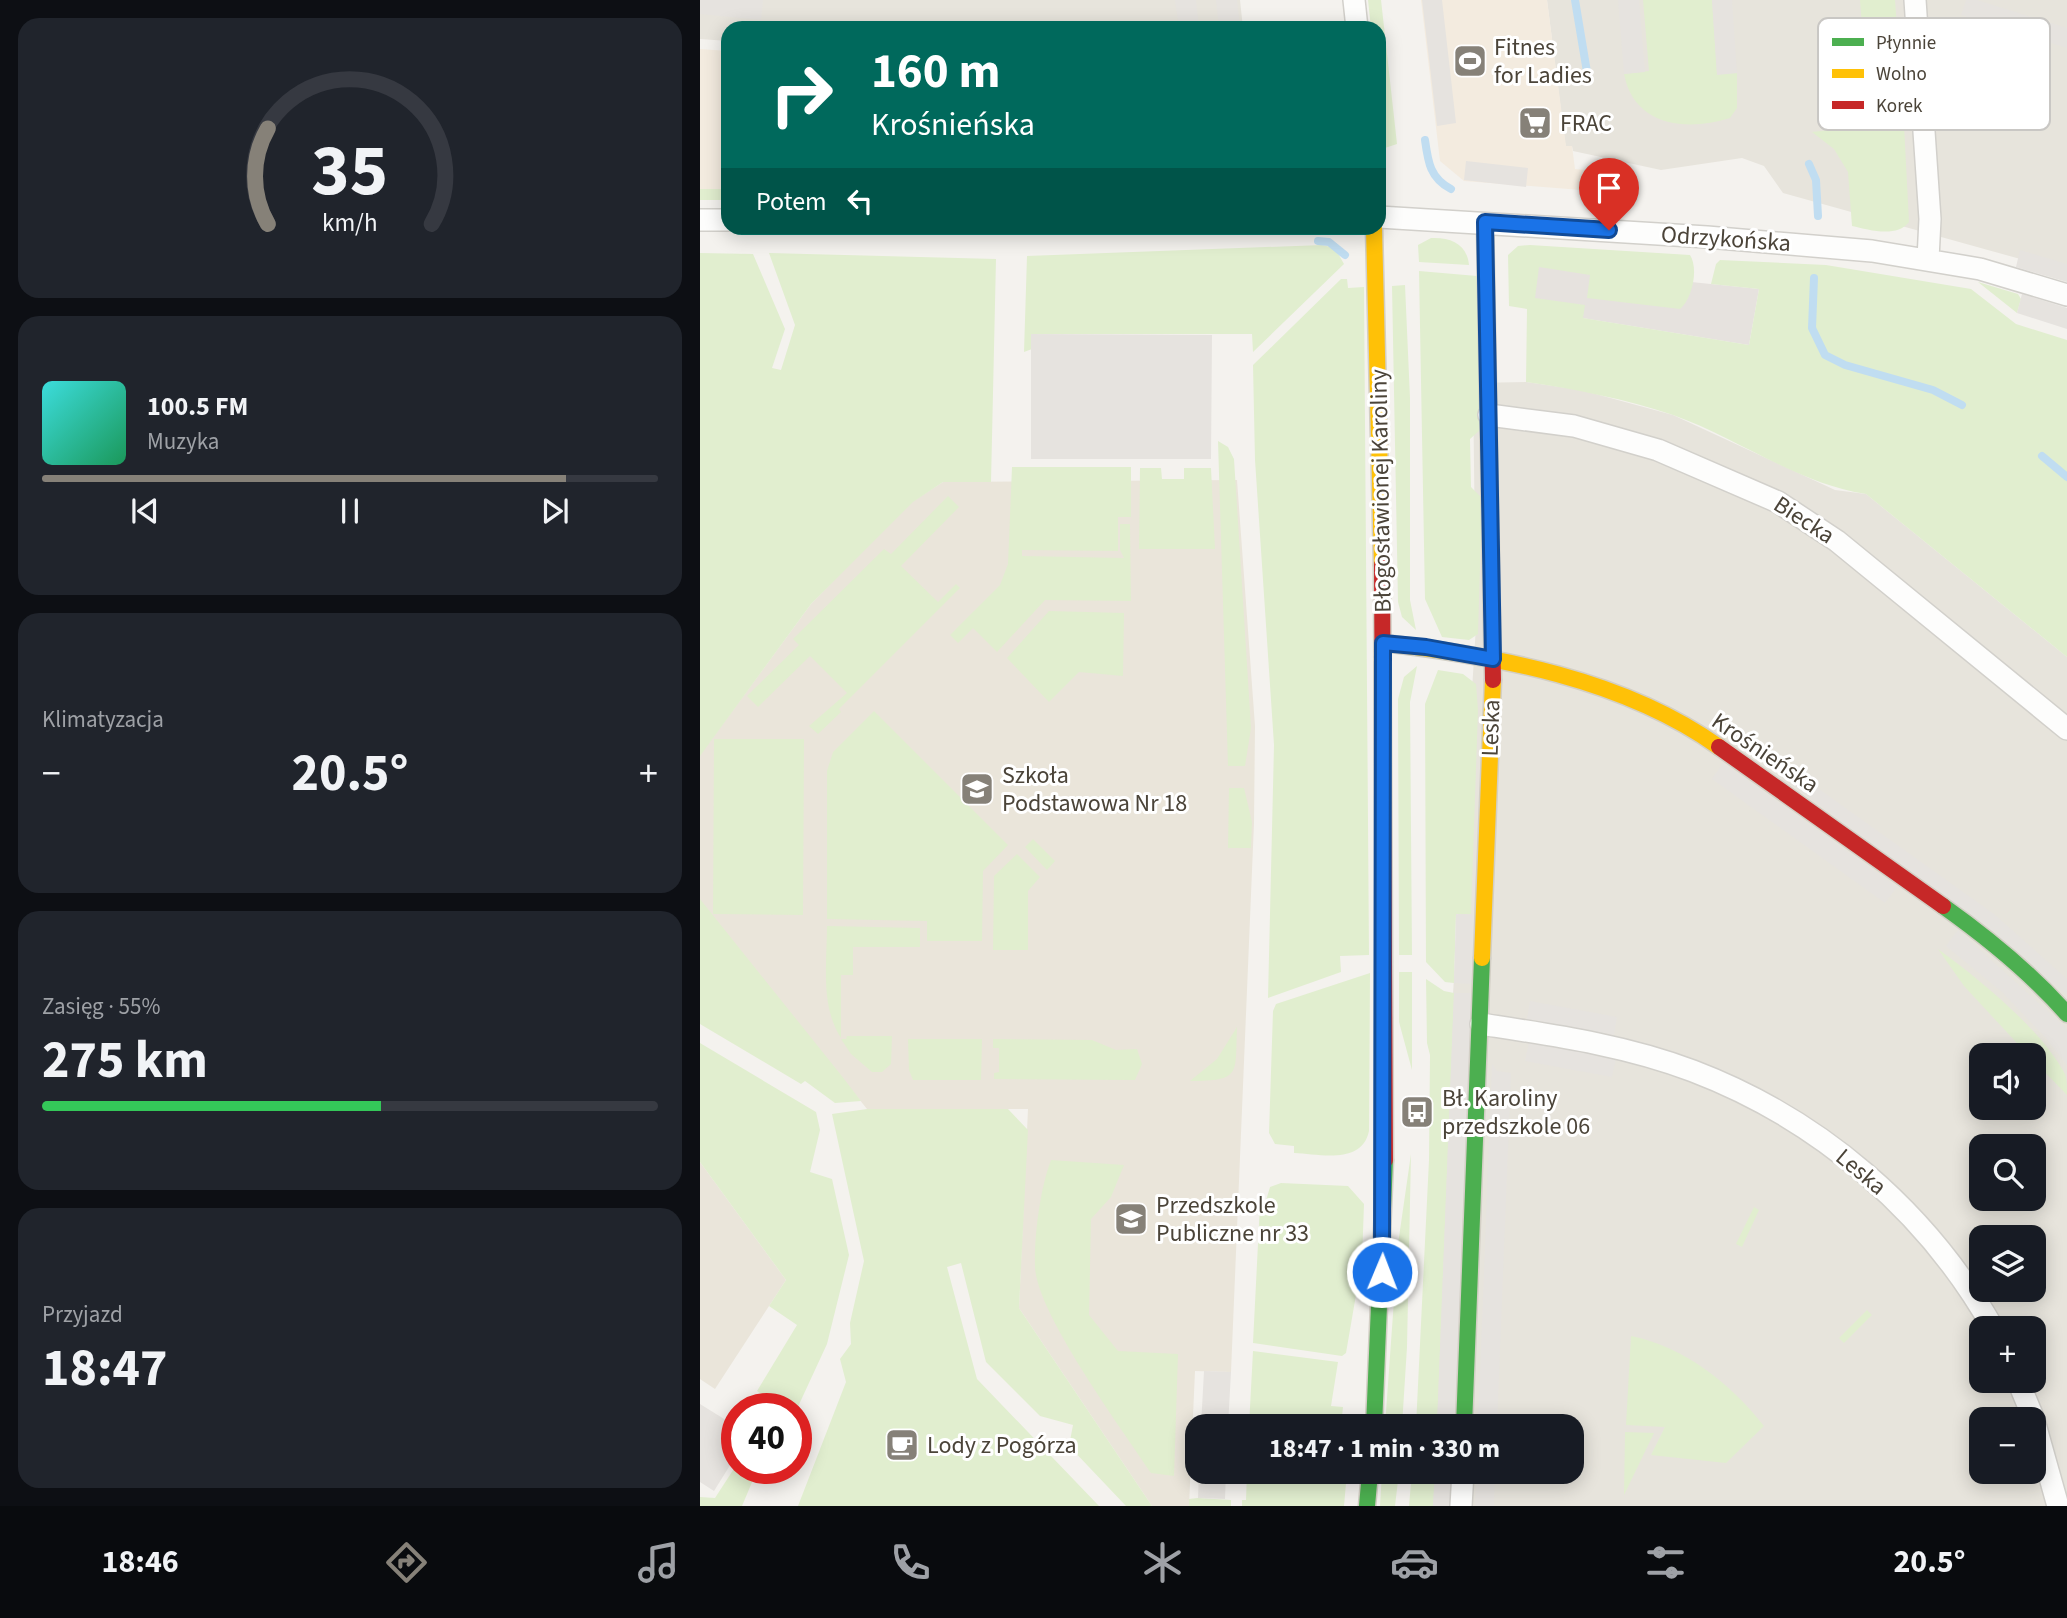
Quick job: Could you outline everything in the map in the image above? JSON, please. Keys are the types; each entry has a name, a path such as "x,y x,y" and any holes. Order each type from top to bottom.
{"street":[{"path":"1354,0 1356,21"},
{"path":"1915,0 1916,18"},
{"path":"1924,130 1930,219 1928,259"},
{"name":"Odrzykońska","path":"1386,217 1840,248 1928,259 1980,269 2067,295"},
{"path":"700,220 721,220"},
{"name":"Leska","path":"1465,1414 1493,659 1485,222"},
{"name":"Błogosławionej Karoliny","path":"1374,235 1383,643 1385,1170 1375,1414"},
{"name":"Biecka","path":"1489,415 1574,426 1658,450 1778,502 1837,541 2067,729"},
{"name":"Krośnieńska","path":"1383,643 1426,647 1493,659 1575,680 1644,706 1718,747 1977,930 2043,987 2067,1014"},
{"name":"Leska","path":"1481,1024 1630,1051 1693,1071 1756,1100 1810,1131 1869,1175 1914,1220 1978,1300 1987,1316"},
{"path":"2022,1393 2040,1440 2058,1506"},
{"path":"1367,1506 1369,1484"},
{"path":"1461,1506 1462,1484"}],"shaded area":[{"path":"700,0 1240,0 1242,21 721,21 721,40 700,39"},
{"path":"700,0 763,0 761,20 700,14"},
{"path":"1175,0 1196,0 1198,21 1178,21"},
{"path":"1216,0 1237,0 1239,21 1218,21"},
{"path":"1421,0 1547,0 1566,146 1572,146 1575,169 1595,171 1594,191 1464,181 1440,161"},
{"path":"1422,0 1442,0 1456,123 1437,126"},
{"path":"1547,0 2067,0 2067,272 1783,193 1764,166 1742,158 1661,170 1573,151 1572,146 1566,147"},
{"path":"1618,0 1639,0 1645,72 1624,74"},
{"path":"1712,0 1732,0 1737,73 1717,75"},
{"path":"1966,0 1977,0 2035,18 1971,18 1961,15"},
{"path":"2050,23 2067,28 2067,48 2050,43"},
{"path":"700,49 721,50 721,192 700,191"},
{"path":"1466,161 1528,168 1526,187 1464,180"},
{"path":"2020,250 2067,264 2067,282 2016,267"},
{"path":"1527,265 1759,289 1749,345 1527,309"},
{"path":"2022,294 2067,308 2067,329 2017,313"},
{"path":"1031,334 1212,335 1211,459 1031,459"},
{"path":"1526,382 1581,390 1673,415 1835,490 1866,494 2067,657 2067,1506 1421,1506 1422,1484 1584,1484 1584,1414 1427,1414 1476,626 1473,383"},
{"name":"Szkoła Podstawowa Nr 18","path":"1237,480 1255,726 1254,823 1231,1372 1195,1371 1193,1414 1185,1414 1185,1484 1190,1484 1189,1506 1152,1506 1019,1308 1028,1109 867,1109 700,900 700,755 811,604 907,505 943,482"},
{"path":"1763,749 1994,914 2067,979 2067,995 1749,751"},
{"path":"1723,763 1897,887 1885,903 1712,779"},
{"path":"1456,914 1475,915 1473,984 1454,983"},
{"path":"1958,930 2063,1025 2067,1031 2067,1065 2045,1037 2001,991 1946,946"},
{"path":"1454,993 1472,993 1455,1414 1437,1414"},
{"path":"1530,1001 1617,1017 1614,1035 1527,1019"},
{"path":"1529,1042 1616,1059 1612,1077 1525,1061"},
{"path":"1492,1064 1497,1071 1511,1073 1497,1414 1478,1414"},
{"path":"700,1162 786,1280 715,1389 700,1379"},
{"path":"1204,1371 1231,1372 1229,1414 1202,1414"},
{"path":"700,1404 721,1417 721,1480 714,1491 700,1482"},
{"path":"1199,1484 1226,1484 1225,1499 1198,1498"},
{"path":"1434,1484 1453,1484 1452,1506 1433,1506"},
{"path":"1476,1484 1495,1484 1494,1506 1475,1506"}],"green space":[{"path":"1368,0 1381,0 1383,21 1370,21"},
{"path":"1643,0 1712,0 1717,74 1737,73 1737,108 1730,118 1680,124 1664,121 1639,105 1624,74 1649,71"},
{"path":"1860,0 1895,0 1896,18 1861,18"},
{"path":"1386,45 1397,144 1386,148"},
{"path":"1904,130 1909,222 1904,227 1890,231 1852,226 1848,172 1834,149 1812,132"},
{"path":"700,189 721,189 721,200 700,200"},
{"path":"1431,238 1457,243 1465,252 1469,265 1419,262 1418,245"},
{"path":"1322,245 1335,248 1344,264 1253,352 1252,334 1032,334 1032,349 1024,352 1027,256"},
{"path":"1518,246 1690,255 1694,268 1693,284 1680,309 1587,298 1590,275 1539,267 1535,298 1585,305 1583,318 1749,345 1759,289 1711,284 1716,264 1720,260 1826,265 1971,289 2016,324 2067,340 2067,657 1866,494 1816,481 1673,415 1600,395 1526,382 1527,309 1509,306 1508,255"},
{"path":"700,253 753,254 785,329 772,368 781,370 795,325 769,253 996,259 991,482 943,482 913,502 811,604 700,756"},
{"path":"1419,271 1477,276 1480,430 1470,439 1471,487 1482,498 1478,634 1469,640 1442,637 1425,599"},
{"path":"1341,279 1347,279 1348,288 1364,287 1369,955 1340,956 1341,972 1268,998 1274,745 1255,460 1253,365"},
{"path":"1978,282 2018,294 2021,299 2017,313"},
{"path":"1405,285 1410,398 1410,600 1416,630 1402,617 1398,602 1392,286"},
{"path":"1218,441 1228,447 1234,459 1251,728 1245,766 1228,766"},
{"path":"1012,467 1131,467 1131,517 1118,517 1118,551 1022,550 1022,556 1124,558 1120,550 1120,524 1130,524 1131,601 1045,600 997,652 973,628 958,643 950,635 1000,585 1008,564"},
{"path":"1140,468 1161,468 1162,479 1184,479 1184,468 1211,468 1215,549 1139,549"},
{"path":"948,496 959,507 901,566 938,602 956,584 960,588 839,709 841,712 818,734 809,726 847,693 810,656 758,707 747,696 799,645 793,639 884,549 891,554"},
{"path":"1049,611 1124,613 1123,676 1079,672 1049,702 1007,658"},
{"path":"1417,666 1410,702 1412,955 1399,955 1398,699 1404,677"},
{"path":"1438,670 1463,674 1476,684 1478,710 1471,914 1456,914 1454,983 1445,982 1426,962 1425,704"},
{"path":"874,711 1008,845 983,871 982,941 927,941 927,921 827,919 827,771 833,752"},
{"path":"714,739 804,739 803,915 713,914"},
{"path":"1229,788 1244,788 1252,822 1251,848 1228,848"},
{"path":"1033,839 1055,861 1047,870 1025,847"},
{"path":"1017,854 1040,877 1028,891 1028,950 993,950 994,876"},
{"path":"700,899 861,1101 835,1103 805,1081 801,1084 700,1024"},
{"path":"827,926 920,928 920,947 853,947 853,975 841,975 841,1038 834,1025 827,998"},
{"path":"1938,949 2008,1006 2043,1043 2017,1043 1964,986"},
{"path":"1399,972 1412,972 1412,1070 1399,1022"},
{"path":"1370,973 1369,1131 1365,1142 1358,1149 1339,1155 1294,1153 1294,1146 1275,1144 1269,1133 1273,1011 1276,1004"},
{"path":"1426,979 1444,991 1454,993 1437,1414 1417,1414 1429,1160 1430,1055 1427,1043"},
{"path":"1237,1027 1235,1065 1232,1072 1219,1079 1190,1081 1217,1059"},
{"path":"847,1036 892,1036 891,1064 882,1072 872,1072 851,1054 841,1039 846,1039"},
{"path":"908,1039 982,1039 981,1080 913,1080 909,1070"},
{"path":"993,1039 1092,1040 1116,1050 1137,1049 1142,1064 1135,1080 994,1079 994,1073 999,1072 999,1048 993,1048"},
{"path":"700,1043 816,1112 820,1130 810,1172 832,1179 849,1255 827,1344 804,1393 757,1391 797,1325 769,1306 786,1280 700,1162"},
{"path":"2046,1047 2065,1074 2067,1095 2046,1073"},
{"path":"867,1109 1008,1109 1028,1130 1019,1308 1152,1506 1126,1506 1069,1446 1073,1425 1040,1416 986,1362 961,1263 947,1267 977,1379 1099,1506 798,1506 807,1484 812,1484 812,1470 846,1382 840,1359 851,1344 850,1323 864,1261 832,1114"},
{"path":"1411,1154 1407,1347 1403,1414 1386,1414 1398,1244"},
{"path":"1051,1160 1124,1165 1111,1197 1091,1219 1089,1315 1118,1351 1178,1354 1174,1476 1151,1473 1083,1371 1039,1288 1035,1267 1037,1227"},
{"path":"1281,1183 1348,1186 1364,1204 1362,1260 1346,1353 1342,1356 1253,1343 1260,1204 1265,1204 1270,1187"},
{"path":"1754,1207 1759,1210 1742,1247 1736,1244"},
{"path":"1867,1310 1872,1315 1844,1343 1839,1338"},
{"path":"1631,1336 1670,1349 1705,1369 1737,1396 1764,1426 1726,1463 1651,1455 1665,1427 1626,1425"},
{"path":"1253,1351 1338,1362 1331,1406 1343,1407 1342,1414 1250,1414"},
{"path":"1625,1432 1654,1433 1624,1495"},
{"path":"724,1484 751,1484 742,1506 700,1506 700,1497 715,1498"},
{"path":"1247,1484 1346,1484 1344,1506 1242,1506 1242,1500 1246,1500"},
{"path":"1381,1484 1398,1484 1395,1506 1380,1506"},
{"path":"1411,1484 1434,1484 1433,1506 1409,1506"},
{"path":"1189,1499 1231,1500 1231,1506 1189,1506"}],"waterway":[{"path":"1575,0 1588,78"},
{"path":"1425,140 1434,174 1451,189"},
{"path":"1809,164 1816,180 1818,216"},
{"path":"1318,241 1329,242 1345,255"},
{"path":"1814,278 1812,328 1825,355 1845,365 1933,390 1962,405"},
{"path":"2042,456 2067,477"}],"traffic: fast":[{"path":"1943,906 2008,956 2067,1014"},
{"path":"1464,1414 1482,958"},
{"path":"1374,1414 1385,1160"},
{"path":"1367,1506 1369,1484"}],"traffic: slow":[{"path":"1374,235 1382,565"},
{"path":"1383,643 1470,655 1558,674 1642,704 1719,747"},
{"path":"1482,958 1493,680"}],"traffic: jam":[{"path":"1485,222 1493,680"},
{"path":"1382,565 1385,1160"},
{"path":"1719,747 1943,906"}],"place":[{"name":"Fitnes for Ladies","path":"1470,61"},
{"name":"FRAC","path":"1535,123"},
{"name":"Szkoła Podstawowa Nr 18","path":"977,789"},
{"name":"Bł. Karoliny przedszkole 06","path":"1417,1112"},
{"name":"Przedszkole Publiczne nr 33","path":"1131,1219"},
{"name":"Lody z Pogórza","path":"902,1445"}],"route":[{"path":"1382,1272 1385,1170 1383,643 1461,652 1493,659 1485,222 1609,230"}]}
